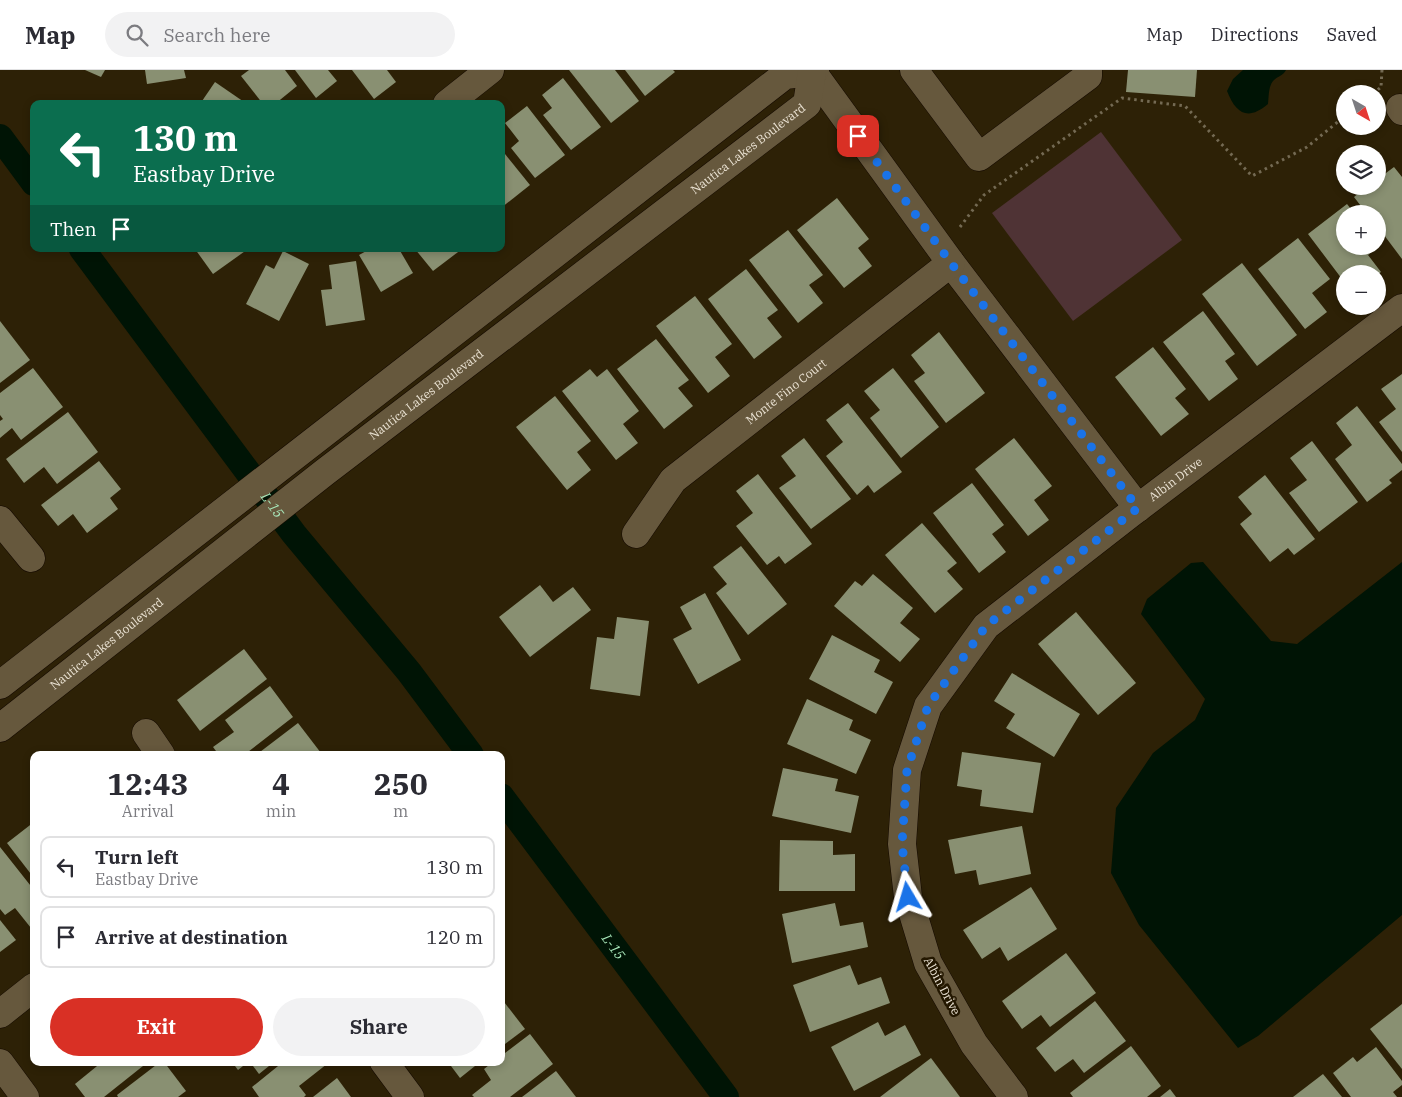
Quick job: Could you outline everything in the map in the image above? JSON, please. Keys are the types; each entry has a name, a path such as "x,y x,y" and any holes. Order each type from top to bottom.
{"street":[{"path":"452,100 490,70"},
{"path":"914,70 979,157 1088,76 1088,70"},
{"path":"0,685 785,75 812,71 951,263 1138,508"},
{"name":"Nautica Lakes Boulevard","path":"0,728 326,472 807,104 812,71"},
{"name":"Monte Fino Court","path":"636,534 673,480 951,263"},
{"name":"Albin Drive","path":"1014,1097 974,1044 928,964 908,897 902,844 907,770 928,706 986,626 1402,308"},
{"path":"0,520 31,558"},
{"path":"0,1014 30,990"},
{"path":"0,1062 26,1097"},
{"path":"387,1066 410,1097"}],"path":[{"path":"960,227 984,195 1122,98 1185,106 1252,176 1307,147 1336,123"}],"shaded area":[{"path":"1243,70 1286,70 1272,82 1268,104 1261,109 1249,113 1239,110 1234,105 1227,91 1233,79"},
{"path":"1101,132 1182,240 1073,321 992,213"},
{"path":"1203,562 1271,641 1297,644 1402,562 1402,915 1258,1036 1238,1048 1139,925 1111,873 1116,808 1153,753 1195,720 1205,699 1141,614 1147,599 1191,563"}],"building":[{"path":"85,70 105,70 101,77"},
{"path":"145,70 184,70 186,78 147,84"},
{"path":"249,70 285,70 297,86 280,100 260,100 241,76"},
{"path":"295,70 328,70 337,81 316,98"},
{"path":"352,70 387,70 396,82 374,99"},
{"path":"569,70 615,70 639,101 611,123"},
{"path":"625,70 673,70 675,72 645,96"},
{"path":"1128,70 1197,70 1195,97 1126,92"},
{"path":"563,78 601,127 571,150 543,115 552,108 542,95"},
{"path":"215,82 241,100 203,100"},
{"path":"527,106 565,155 535,178 511,148 519,141 505,123"},
{"path":"505,154 530,185 505,205"},
{"path":"1394,167 1402,177 1402,259 1386,238 1386,205 1360,205 1354,197 1357,195 1386,195 1386,173"},
{"path":"837,198 869,239 858,248 872,266 844,288 797,230"},
{"path":"1336,212 1336,255 1368,255 1376,265 1336,265 1336,271 1308,234"},
{"path":"788,230 823,275 809,285 823,303 798,323 749,260"},
{"path":"1298,238 1330,279 1312,293 1327,312 1305,329 1258,269"},
{"path":"197,252 244,252 213,274"},
{"path":"282,252 309,264 279,321 246,304 266,265 274,269"},
{"path":"364,252 401,252 413,273 381,292 359,255"},
{"path":"417,252 458,252 433,271"},
{"path":"356,261 365,320 326,326 321,290 332,289 329,265"},
{"path":"1242,263 1297,335 1257,366 1202,294"},
{"path":"746,269 778,310 767,318 782,337 754,359 708,299"},
{"path":"695,296 732,344 715,357 730,376 708,393 656,326"},
{"path":"1203,311 1235,354 1225,361 1238,379 1209,401 1163,342"},
{"path":"0,321 30,360 0,383"},
{"path":"939,332 985,393 946,423 914,381 925,373 911,355"},
{"path":"656,339 689,380 678,388 693,406 664,429 617,369"},
{"path":"1153,347 1186,389 1175,398 1189,414 1161,436 1115,377"},
{"path":"33,368 63,407 21,440 12,428 0,438 0,421 3,419 0,415 0,393"},
{"path":"893,368 939,427 901,458 870,418 880,410 864,391"},
{"path":"590,369 597,377 607,369 639,411 623,424 638,443 616,460 562,391"},
{"path":"1402,374 1402,452 1379,422 1396,409 1381,389"},
{"path":"555,396 591,441 577,452 591,470 567,490 516,427"},
{"path":"848,403 902,472 874,493 868,485 857,495 826,456 843,442 826,420"},
{"path":"1357,406 1402,464 1402,470 1389,480 1392,483 1367,502 1335,459 1352,445 1336,423"},
{"path":"68,412 98,452 57,484 44,467 24,483 6,459"},
{"path":"804,438 851,499 811,529 779,488 796,476 781,456"},
{"path":"1014,438 1052,486 1034,500 1049,520 1028,536 975,469"},
{"path":"1312,441 1358,502 1319,532 1289,493 1307,480 1290,458"},
{"path":"99,461 121,489 110,498 118,509 87,533 73,514 58,526 41,505"},
{"path":"758,474 812,544 785,564 779,556 767,565 736,526 753,513 736,491"},
{"path":"1265,475 1315,539 1294,555 1288,548 1270,562 1240,524 1252,514 1238,497"},
{"path":"972,483 1004,525 992,534 1006,552 979,573 933,513"},
{"path":"922,523 957,563 947,571 963,589 935,613 885,555"},
{"path":"741,546 787,604 748,635 716,593 727,584 713,567"},
{"path":"873,574 913,608 900,623 920,639 900,662 834,606 855,581 862,586"},
{"path":"540,585 553,602 573,587 591,610 530,657 499,617"},
{"path":"705,593 741,660 698,684 673,639 692,629 680,607"},
{"path":"1076,612 1136,683 1098,715 1038,644"},
{"path":"617,617 649,621 640,696 590,689 597,637 614,639"},
{"path":"832,635 880,660 874,672 893,682 876,714 809,679"},
{"path":"244,649 267,679 200,731 177,700"},
{"path":"1012,673 1080,714 1054,757 1006,728 1015,714 994,701"},
{"path":"270,686 293,717 249,751 216,751 213,747 234,732 225,720"},
{"path":"807,699 853,720 849,730 871,740 856,774 787,744"},
{"path":"298,723 319,751 261,751"},
{"path":"962,752 1041,763 1033,813 980,806 982,790 957,786"},
{"path":"783,768 838,779 835,791 859,796 851,833 772,816"},
{"path":"30,825 30,873 7,843"},
{"path":"1022,826 1031,874 979,885 976,870 955,874 948,840"},
{"path":"780,840 833,841 833,855 855,854 855,891 779,891"},
{"path":"0,847 30,885 30,927 15,908 5,915 0,909"},
{"path":"1031,887 1057,929 1008,961 1000,947 982,959 963,930"},
{"path":"835,903 840,926 863,922 868,947 792,963 782,914"},
{"path":"0,920 16,940 0,952"},
{"path":"1066,953 1096,993 1050,1027 1041,1015 1022,1029 1002,1001"},
{"path":"850,965 858,985 881,977 890,1003 810,1032 793,985"},
{"path":"1095,1001 1126,1041 1084,1073 1073,1059 1055,1072 1036,1048"},
{"path":"505,1003 525,1029 505,1044"},
{"path":"1402,1004 1402,1069 1370,1029"},
{"path":"878,1022 885,1036 905,1025 921,1055 854,1091 831,1047"},
{"path":"530,1034 553,1064 510,1097 474,1097 472,1095 491,1080 484,1069 488,1066 505,1066 505,1053"},
{"path":"1131,1046 1161,1086 1147,1097 1073,1097 1070,1093"},
{"path":"1376,1047 1402,1081 1402,1085 1393,1092 1397,1097 1351,1097 1333,1073 1353,1057 1357,1062"},
{"path":"931,1058 960,1097 880,1097"},
{"path":"97,1066 143,1066 104,1097 85,1097 75,1084"},
{"path":"155,1066 167,1066 186,1091 178,1097 118,1097 117,1095"},
{"path":"235,1066 243,1066 238,1070"},
{"path":"253,1066 269,1066 259,1074"},
{"path":"278,1066 324,1066 299,1086 306,1095 304,1097 259,1097 252,1087"},
{"path":"451,1066 475,1066 460,1078"},
{"path":"556,1071 576,1097 522,1097"},
{"path":"1323,1074 1342,1097 1293,1097"},
{"path":"337,1078 351,1097 313,1097"},
{"path":"1170,1089 1176,1097 1160,1097"}],"waterway":[{"name":"L-15","path":"0,137 30,178"},
{"name":"L-15","path":"84,252 294,534 409,672 468,751"},
{"name":"L-15","path":"505,801 726,1097"}],"route":[{"path":"858,136 951,263 1138,508 986,626 928,706 907,770 902,844 908,897"}]}
